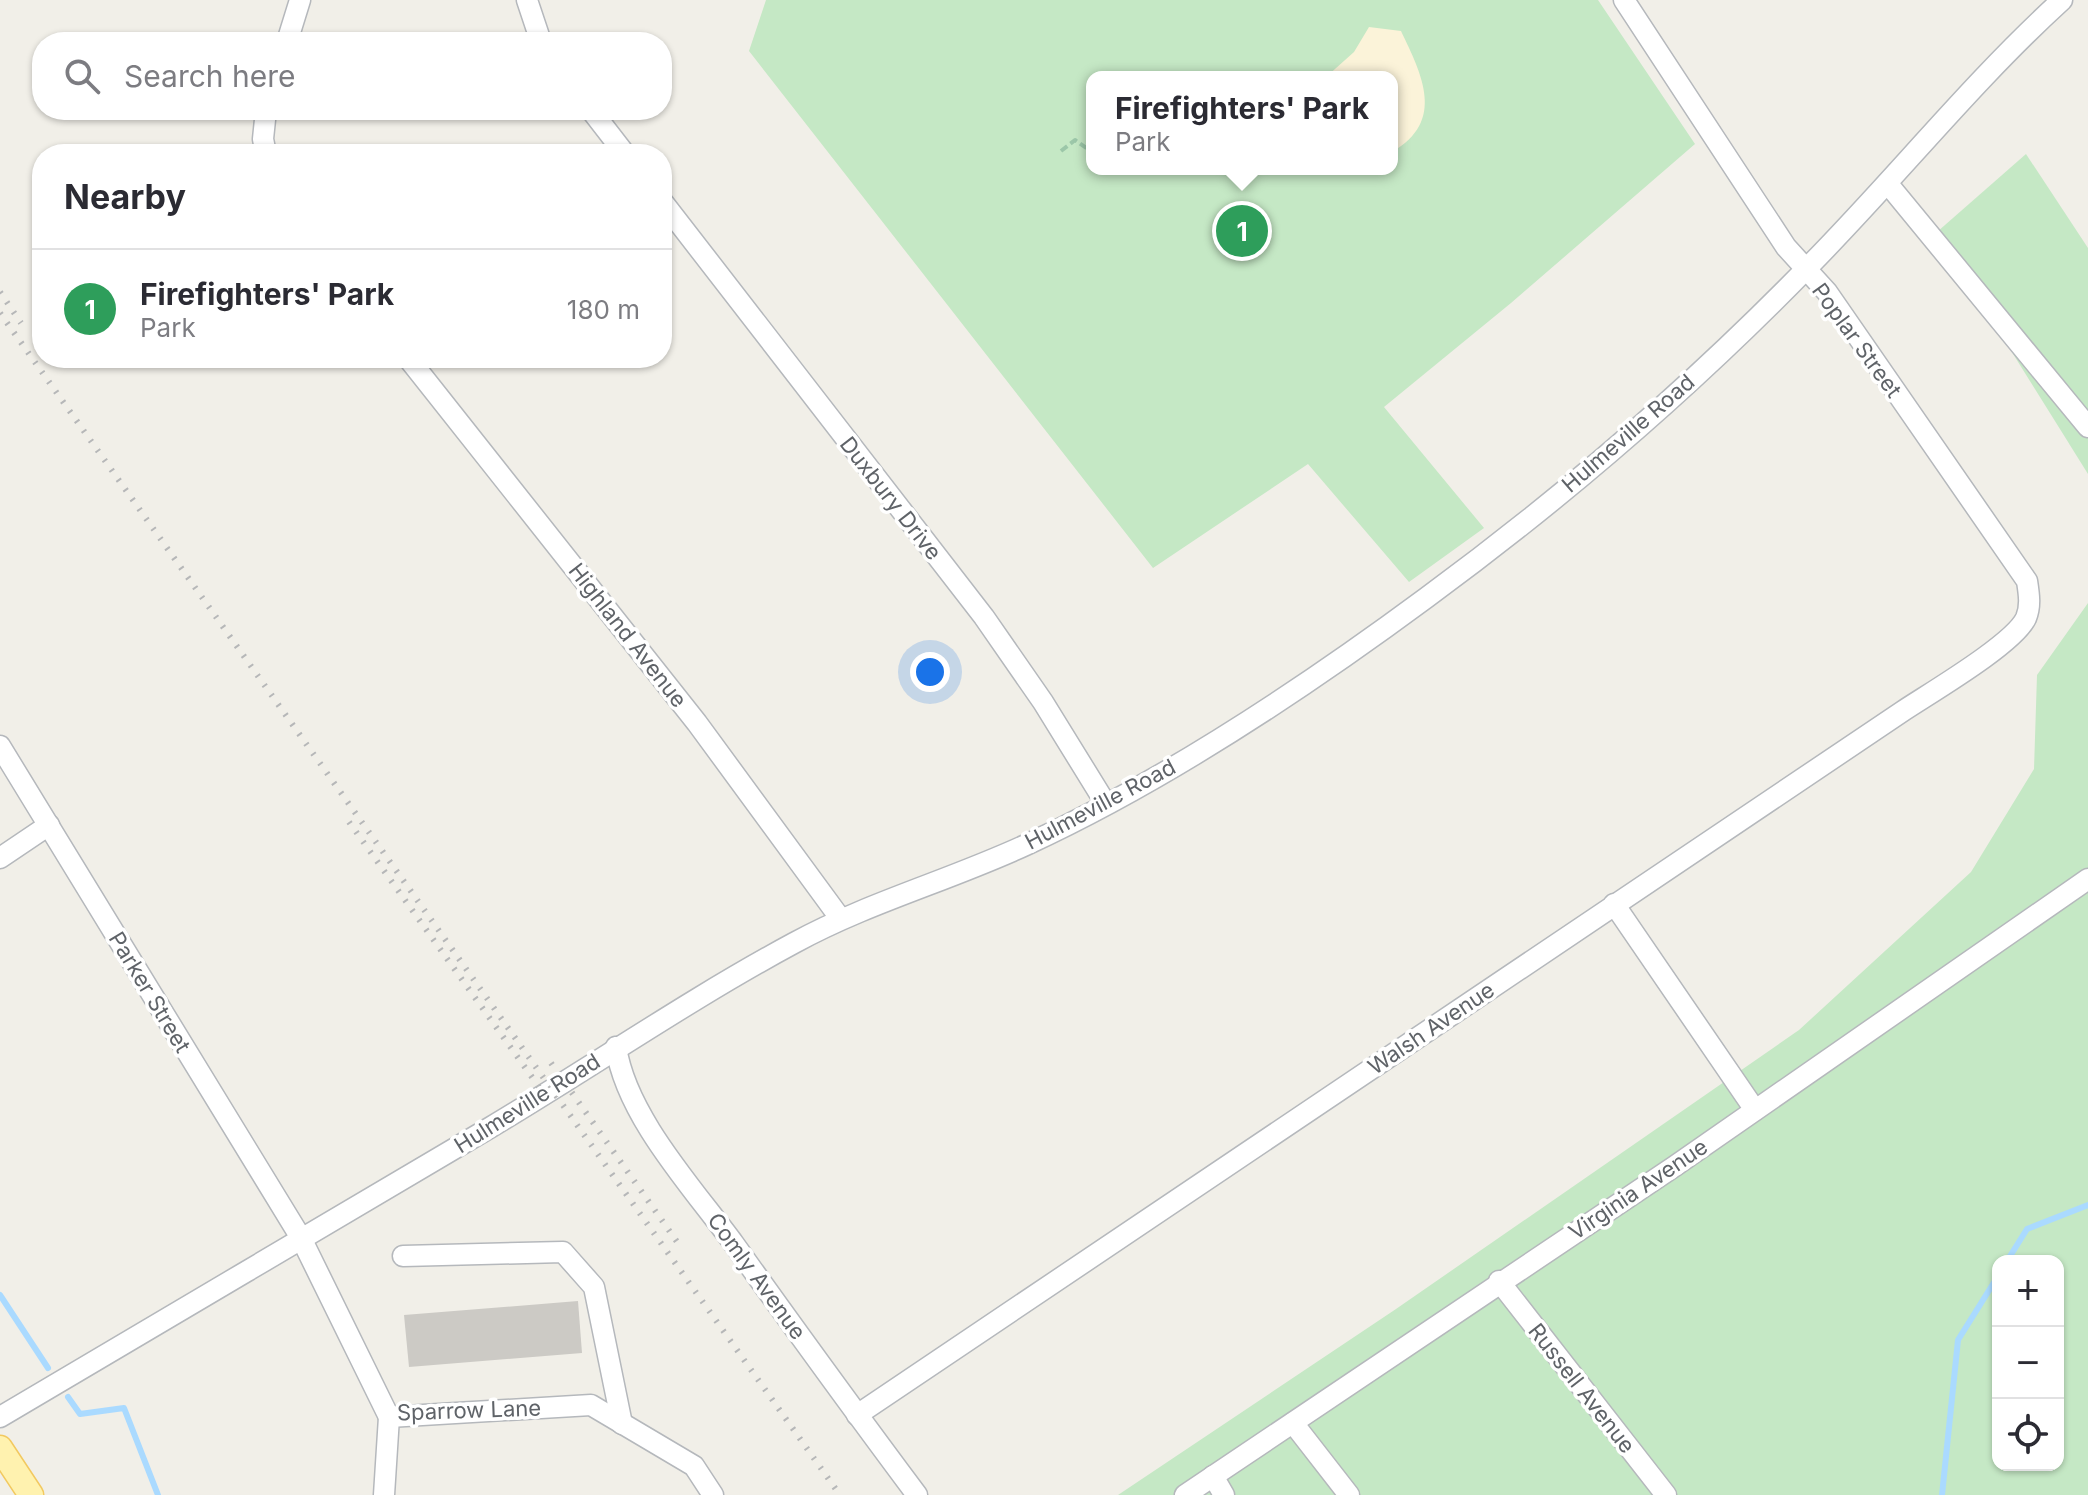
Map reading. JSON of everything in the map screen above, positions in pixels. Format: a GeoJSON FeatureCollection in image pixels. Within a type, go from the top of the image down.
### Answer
{"type":"FeatureCollection","features":[{"type":"Feature","properties":{"kind":"main road"},"geometry":{"type":"LineString","coordinates":[[0,1448],[31,1495]]}},
{"type":"Feature","properties":{"kind":"street"},"geometry":{"type":"LineString","coordinates":[[290,32],[300,0]]}},
{"type":"Feature","properties":{"kind":"street"},"geometry":{"type":"LineString","coordinates":[[527,0],[538,32]]}},
{"type":"Feature","properties":{"kind":"street","name":"Poplar Street"},"geometry":{"type":"LineString","coordinates":[[1624,0],[1805,271],[1827,292],[2027,581],[2029,599],[2026,618],[2005,641]]}},
{"type":"Feature","properties":{"kind":"street","name":"Hulmeville Road"},"geometry":{"type":"LineString","coordinates":[[0,1417],[496,1124],[715,986],[840,918],[1026,845],[1106,804],[1199,750],[1358,646],[1477,560],[1693,377],[1805,271],[1888,184],[1938,124],[2060,1]]}},
{"type":"Feature","properties":{"kind":"street"},"geometry":{"type":"LineString","coordinates":[[264,144],[265,120]]}},
{"type":"Feature","properties":{"kind":"street"},"geometry":{"type":"LineString","coordinates":[[599,120],[617,144]]}},
{"type":"Feature","properties":{"kind":"street"},"geometry":{"type":"LineString","coordinates":[[1888,184],[2088,427]]}},
{"type":"Feature","properties":{"kind":"street","name":"Duxbury Drive"},"geometry":{"type":"LineString","coordinates":[[672,214],[984,617],[1043,702],[1106,804]]}},
{"type":"Feature","properties":{"kind":"street","name":"Highland Avenue"},"geometry":{"type":"LineString","coordinates":[[416,368],[697,723],[840,918]]}},
{"type":"Feature","properties":{"kind":"street","name":"Walsh Avenue"},"geometry":{"type":"LineString","coordinates":[[857,1415],[2005,641]]}},
{"type":"Feature","properties":{"kind":"street","name":"Parker Street"},"geometry":{"type":"LineString","coordinates":[[0,746],[301,1238]]}},
{"type":"Feature","properties":{"kind":"street"},"geometry":{"type":"LineString","coordinates":[[0,858],[49,825]]}},
{"type":"Feature","properties":{"kind":"street","name":"Virginia Avenue"},"geometry":{"type":"LineString","coordinates":[[1185,1495],[1755,1110],[2088,879]]}},
{"type":"Feature","properties":{"kind":"street"},"geometry":{"type":"LineString","coordinates":[[1614,904],[1755,1110]]}},
{"type":"Feature","properties":{"kind":"street","name":"Comly Avenue"},"geometry":{"type":"LineString","coordinates":[[616,1047],[623,1079],[649,1125],[917,1495]]}},
{"type":"Feature","properties":{"kind":"street","name":"Sparrow Lane"},"geometry":{"type":"LineString","coordinates":[[301,1238],[389,1417],[591,1405],[694,1466],[713,1495]]}},
{"type":"Feature","properties":{"kind":"street"},"geometry":{"type":"LineString","coordinates":[[403,1256],[563,1252],[594,1287],[622,1424]]}},
{"type":"Feature","properties":{"kind":"street","name":"Russell Avenue"},"geometry":{"type":"LineString","coordinates":[[1499,1281],[1666,1495]]}},
{"type":"Feature","properties":{"kind":"street"},"geometry":{"type":"LineString","coordinates":[[384,1495],[389,1417]]}},
{"type":"Feature","properties":{"kind":"street"},"geometry":{"type":"LineString","coordinates":[[1293,1423],[1349,1495]]}},
{"type":"Feature","properties":{"kind":"street"},"geometry":{"type":"LineString","coordinates":[[1213,1476],[1224,1495]]}},
{"type":"Feature","properties":{"kind":"path"},"geometry":{"type":"LineString","coordinates":[[1061,151],[1075,140],[1086,148]]}},
{"type":"Feature","properties":{"kind":"green space"},"geometry":{"type":"Polygon","coordinates":[[[766,0],[1598,0],[1695,144],[1511,303],[1384,407],[1484,528],[1409,582],[1308,464],[1153,568],[749,51],[766,0]]]}},
{"type":"Feature","properties":{"kind":"green space"},"geometry":{"type":"Polygon","coordinates":[[[2026,154],[2088,248],[2088,474],[1937,232],[2026,154]]]}},
{"type":"Feature","properties":{"kind":"green space"},"geometry":{"type":"Polygon","coordinates":[[[2088,603],[2088,1495],[1118,1495],[1396,1309],[1799,1030],[1971,872],[2034,769],[2037,675],[2088,603]]]}},
{"type":"Feature","properties":{"kind":"sand"},"geometry":{"type":"Polygon","coordinates":[[[1369,27],[1401,31],[1422,80],[1425,96],[1419,126],[1409,140],[1398,148],[1398,71],[1333,71],[1354,52],[1369,27]]]}},
{"type":"Feature","properties":{"kind":"building"},"geometry":{"type":"Polygon","coordinates":[[[578,1301],[582,1353],[409,1367],[404,1315],[578,1301]]]}},
{"type":"Feature","properties":{"kind":"waterway"},"geometry":{"type":"LineString","coordinates":[[2011,1255],[2027,1229],[2088,1205]]}},
{"type":"Feature","properties":{"kind":"waterway"},"geometry":{"type":"LineString","coordinates":[[1942,1495],[1958,1340],[1992,1286]]}},
{"type":"Feature","properties":{"kind":"waterway"},"geometry":{"type":"LineString","coordinates":[[0,1295],[48,1368]]}},
{"type":"Feature","properties":{"kind":"waterway"},"geometry":{"type":"LineString","coordinates":[[68,1397],[80,1414],[124,1408],[158,1495]]}},
{"type":"Feature","properties":{"kind":"railway"},"geometry":{"type":"LineString","coordinates":[[0,292],[21,323]]}},
{"type":"Feature","properties":{"kind":"railway"},"geometry":{"type":"LineString","coordinates":[[0,313],[32,358]]}},
{"type":"Feature","properties":{"kind":"railway"},"geometry":{"type":"LineString","coordinates":[[39,368],[840,1495]]}},
{"type":"Feature","properties":{"kind":"railway"},"geometry":{"type":"LineString","coordinates":[[349,822],[547,1098]]}},
{"type":"Feature","properties":{"kind":"railway"},"geometry":{"type":"LineString","coordinates":[[551,1063],[680,1246]]}},
{"type":"Feature","properties":{"kind":"place","name":"Firefighters' Park"},"geometry":{"type":"Point","coordinates":[1242,231]}}]}
